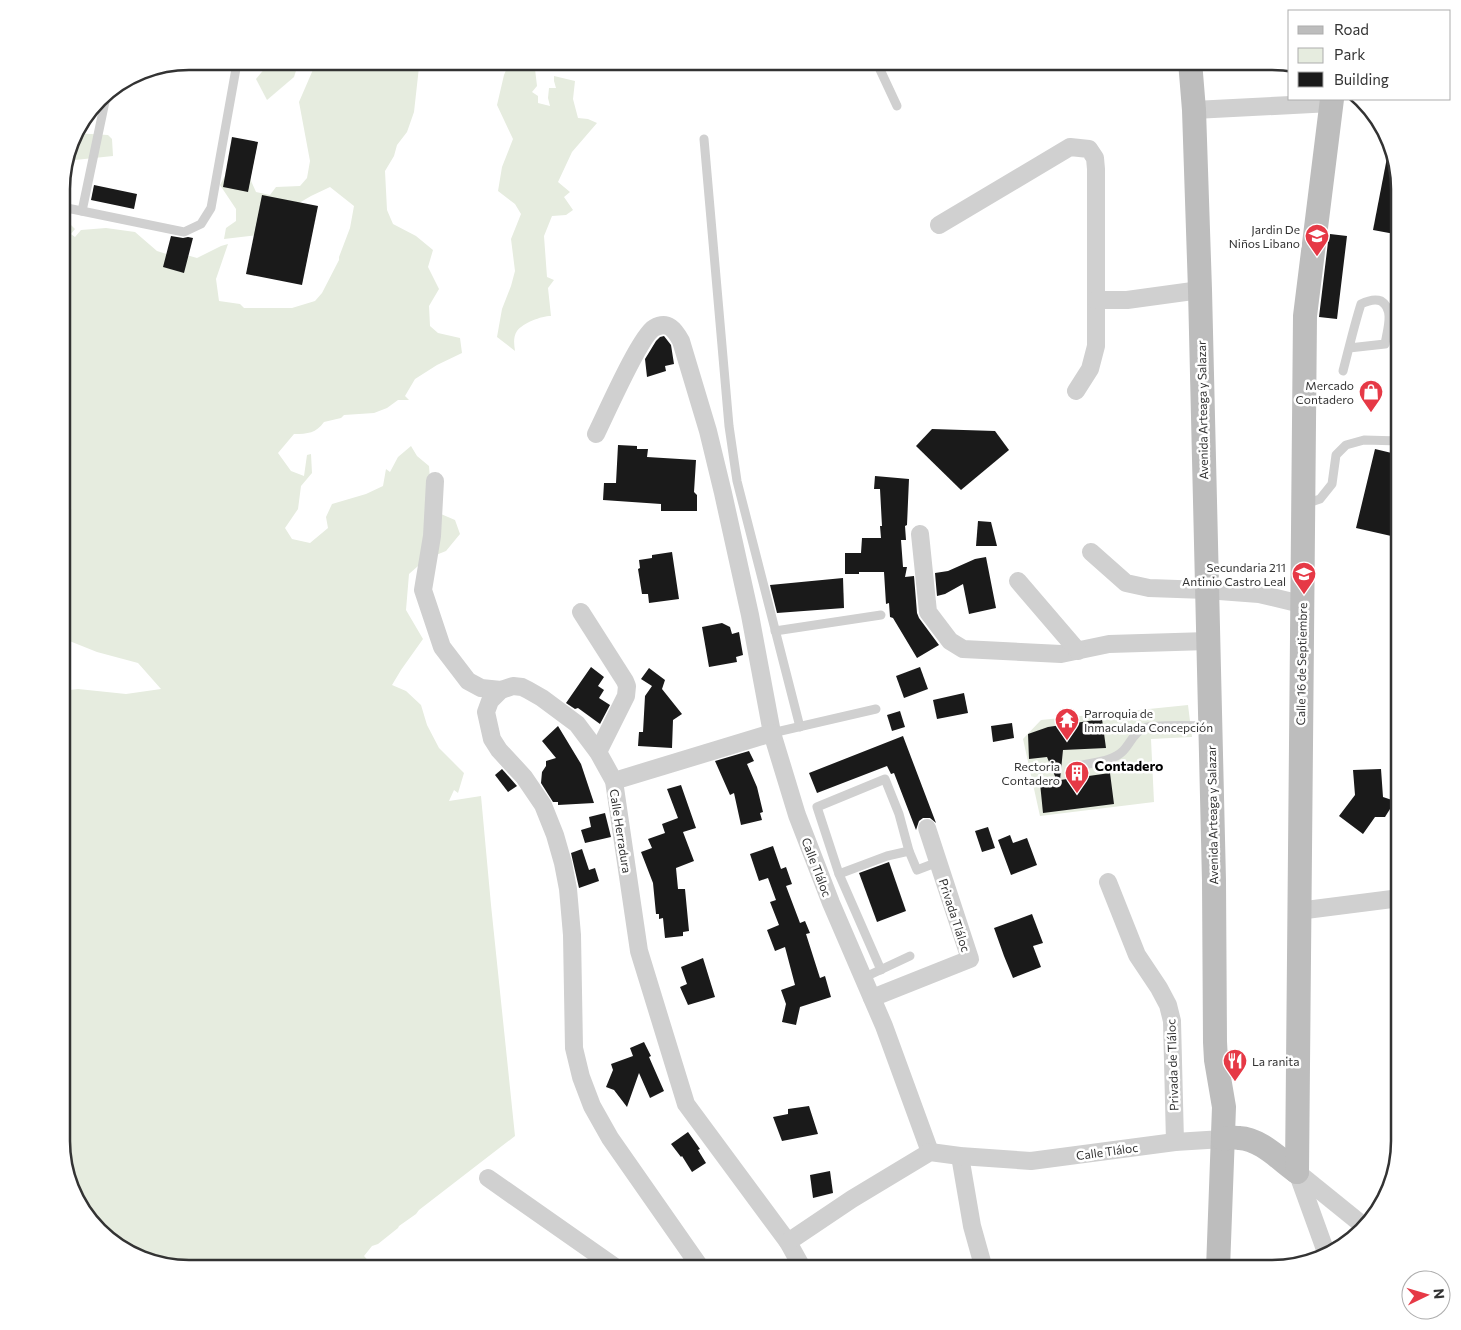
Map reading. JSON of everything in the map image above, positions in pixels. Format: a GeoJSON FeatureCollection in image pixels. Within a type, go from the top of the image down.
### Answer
{"type":"FeatureCollection","features":[{"type":"Feature","properties":{"kind":"street","name":"Avenida Arteaga y Salazar"},"geometry":{"type":"LineString","coordinates":[[1191,70],[1194,110],[1200,290],[1214,872],[1215,1042],[1224,1107],[1218,1260]]}},
{"type":"Feature","properties":{"kind":"street"},"geometry":{"type":"LineString","coordinates":[[1194,110],[1331,101]]}},
{"type":"Feature","properties":{"kind":"street","name":"Calle 16 de Septiembre"},"geometry":{"type":"LineString","coordinates":[[1297,1172],[1305,316],[1331,101]]}},
{"type":"Feature","properties":{"kind":"street"},"geometry":{"type":"LineString","coordinates":[[939,225],[1070,147],[1089,149],[1095,158],[1096,169],[1096,346],[1090,369],[1076,391]]}},
{"type":"Feature","properties":{"kind":"street"},"geometry":{"type":"LineString","coordinates":[[1096,300],[1127,300],[1200,290]]}},
{"type":"Feature","properties":{"kind":"street","name":"Calle Tláloc"},"geometry":{"type":"LineString","coordinates":[[596,434],[630,365],[649,332],[655,327],[662,326],[670,327],[676,331],[681,341],[708,431],[724,493],[772,732],[807,811],[831,903],[884,1026],[930,1152],[1031,1161],[1175,1142],[1223,1139]]}},
{"type":"Feature","properties":{"kind":"street","name":"Calle Herradura"},"geometry":{"type":"LineString","coordinates":[[435,481],[432,536],[423,590],[442,647],[468,681],[481,688],[500,690],[513,686],[522,687],[542,698],[577,724],[598,752],[614,781],[639,951],[686,1104],[788,1242],[798,1260]]}},
{"type":"Feature","properties":{"kind":"street"},"geometry":{"type":"LineString","coordinates":[[920,534],[928,612],[950,641],[963,649],[1061,654],[1109,644],[1208,641]]}},
{"type":"Feature","properties":{"kind":"street"},"geometry":{"type":"LineString","coordinates":[[1091,552],[1126,583],[1148,588],[1259,594],[1302,604]]}},
{"type":"Feature","properties":{"kind":"street"},"geometry":{"type":"LineString","coordinates":[[1018,581],[1078,651]]}},
{"type":"Feature","properties":{"kind":"street"},"geometry":{"type":"LineString","coordinates":[[581,612],[628,686],[626,696],[598,752]]}},
{"type":"Feature","properties":{"kind":"street"},"geometry":{"type":"LineString","coordinates":[[500,690],[490,701],[486,712],[492,739],[499,750],[524,777],[543,805],[563,863],[568,889],[572,935],[574,1048],[582,1077],[592,1106],[610,1138],[695,1260]]}},
{"type":"Feature","properties":{"kind":"street"},"geometry":{"type":"LineString","coordinates":[[614,781],[772,732]]}},
{"type":"Feature","properties":{"kind":"street","name":"Privada Tláloc"},"geometry":{"type":"LineString","coordinates":[[872,998],[970,959],[927,828]]}},
{"type":"Feature","properties":{"kind":"street","name":"Privada de Tláloc"},"geometry":{"type":"LineString","coordinates":[[1108,882],[1137,955],[1168,1005],[1172,1021],[1175,1142]]}},
{"type":"Feature","properties":{"kind":"street"},"geometry":{"type":"LineString","coordinates":[[1298,911],[1391,899]]}},
{"type":"Feature","properties":{"kind":"street"},"geometry":{"type":"LineString","coordinates":[[1223,1139],[1240,1138],[1253,1141],[1297,1172],[1359,1222]]}},
{"type":"Feature","properties":{"kind":"street"},"geometry":{"type":"LineString","coordinates":[[788,1242],[852,1199],[930,1152]]}},
{"type":"Feature","properties":{"kind":"street"},"geometry":{"type":"LineString","coordinates":[[960,1156],[972,1226],[981,1260]]}},
{"type":"Feature","properties":{"kind":"street"},"geometry":{"type":"LineString","coordinates":[[1297,1172],[1324,1248]]}},
{"type":"Feature","properties":{"kind":"street"},"geometry":{"type":"LineString","coordinates":[[488,1178],[605,1260]]}},
{"type":"Feature","properties":{"kind":"lane"},"geometry":{"type":"LineString","coordinates":[[70,209],[184,232],[201,224],[211,208],[236,70]]}},
{"type":"Feature","properties":{"kind":"lane"},"geometry":{"type":"LineString","coordinates":[[880,70],[897,106]]}},
{"type":"Feature","properties":{"kind":"lane"},"geometry":{"type":"LineString","coordinates":[[82,211],[103,108]]}},
{"type":"Feature","properties":{"kind":"lane"},"geometry":{"type":"LineString","coordinates":[[704,139],[729,426],[735,472],[800,727]]}},
{"type":"Feature","properties":{"kind":"lane"},"geometry":{"type":"LineString","coordinates":[[1343,370],[1349,348],[1361,304],[1368,300],[1382,302],[1387,308],[1389,317],[1385,344],[1349,348]]}},
{"type":"Feature","properties":{"kind":"lane"},"geometry":{"type":"LineString","coordinates":[[1302,505],[1320,499],[1332,484],[1336,456],[1346,445],[1364,440],[1391,441]]}},
{"type":"Feature","properties":{"kind":"lane"},"geometry":{"type":"LineString","coordinates":[[775,631],[881,615]]}},
{"type":"Feature","properties":{"kind":"lane"},"geometry":{"type":"LineString","coordinates":[[772,732],[876,709]]}},
{"type":"Feature","properties":{"kind":"lane"},"geometry":{"type":"LineString","coordinates":[[1083,764],[1111,759],[1121,753],[1135,733],[1146,727],[1210,726]]}},
{"type":"Feature","properties":{"kind":"lane"},"geometry":{"type":"LineString","coordinates":[[881,970],[838,874],[807,811],[885,779],[917,870],[938,862]]}},
{"type":"Feature","properties":{"kind":"lane"},"geometry":{"type":"LineString","coordinates":[[838,874],[887,856],[909,851]]}},
{"type":"Feature","properties":{"kind":"lane"},"geometry":{"type":"LineString","coordinates":[[863,978],[910,956]]}},
{"type":"Feature","properties":{"kind":"green space"},"geometry":{"type":"Polygon","coordinates":[[[264,70],[296,70],[294,77],[267,100],[256,79],[264,70]]]}},
{"type":"Feature","properties":{"kind":"green space"},"geometry":{"type":"Polygon","coordinates":[[[313,70],[419,70],[414,112],[407,132],[397,145],[394,156],[385,171],[387,210],[393,224],[416,236],[433,250],[428,267],[439,289],[429,306],[430,326],[438,333],[460,338],[462,353],[437,365],[415,379],[405,396],[409,400],[398,400],[387,408],[374,413],[344,415],[341,418],[324,422],[318,429],[311,432],[294,434],[278,453],[291,471],[304,476],[307,455],[311,454],[312,473],[301,486],[298,509],[285,528],[292,539],[310,543],[328,528],[326,517],[332,504],[366,494],[383,486],[386,469],[390,472],[398,457],[411,446],[417,456],[429,466],[430,479],[441,514],[455,520],[460,534],[446,551],[426,559],[409,574],[406,610],[423,639],[392,685],[406,691],[421,705],[427,725],[439,748],[464,773],[458,793],[454,790],[449,801],[481,796],[515,1136],[378,1244],[372,1246],[364,1256],[368,1260],[181,1260],[158,1256],[136,1248],[105,1225],[90,1207],[79,1187],[70,1149],[70,690],[78,689],[126,694],[161,689],[138,663],[97,652],[70,641],[70,224],[75,229],[71,234],[75,237],[81,230],[106,228],[135,232],[157,251],[176,257],[190,256],[197,258],[228,244],[216,279],[219,301],[240,304],[244,308],[292,308],[315,301],[322,293],[339,260],[350,228],[354,206],[330,187],[299,203],[259,235],[224,239],[226,228],[236,221],[236,209],[220,185],[238,152],[256,192],[270,195],[276,187],[300,186],[307,178],[310,161],[299,102],[313,70]]]}},
{"type":"Feature","properties":{"kind":"green space"},"geometry":{"type":"Polygon","coordinates":[[[506,70],[535,70],[537,86],[532,92],[538,96],[538,103],[550,106],[548,98],[549,88],[556,88],[554,76],[575,81],[573,99],[578,118],[588,119],[597,123],[572,152],[558,182],[570,192],[564,197],[573,210],[566,215],[552,216],[544,236],[547,277],[554,280],[548,288],[551,316],[542,317],[523,325],[517,331],[514,338],[515,351],[497,337],[502,309],[515,271],[511,239],[521,214],[515,204],[498,191],[502,167],[513,139],[497,105],[506,70]]]}},
{"type":"Feature","properties":{"kind":"green space"},"geometry":{"type":"Polygon","coordinates":[[[84,134],[108,135],[112,139],[113,156],[75,160],[74,158],[84,134]]]}},
{"type":"Feature","properties":{"kind":"green space"},"geometry":{"type":"Polygon","coordinates":[[[1188,705],[1192,737],[1151,739],[1154,802],[1040,816],[1023,739],[1041,720],[1188,705]]]}},
{"type":"Feature","properties":{"kind":"building"},"geometry":{"type":"Polygon","coordinates":[[[232,137],[258,142],[248,192],[223,187],[232,137]]]}},
{"type":"Feature","properties":{"kind":"building"},"geometry":{"type":"Polygon","coordinates":[[[1387,158],[1391,181],[1391,233],[1373,230],[1387,158]]]}},
{"type":"Feature","properties":{"kind":"building"},"geometry":{"type":"Polygon","coordinates":[[[94,185],[137,194],[134,209],[91,200],[94,185]]]}},
{"type":"Feature","properties":{"kind":"building"},"geometry":{"type":"Polygon","coordinates":[[[262,195],[318,206],[302,285],[246,274],[262,195]]]}},
{"type":"Feature","properties":{"kind":"building"},"geometry":{"type":"Polygon","coordinates":[[[1330,234],[1347,236],[1337,319],[1319,317],[1330,234]]]}},
{"type":"Feature","properties":{"kind":"building"},"geometry":{"type":"Polygon","coordinates":[[[171,236],[193,238],[184,273],[163,267],[171,236]]]}},
{"type":"Feature","properties":{"kind":"building"},"geometry":{"type":"Polygon","coordinates":[[[664,336],[671,345],[674,364],[665,366],[666,371],[647,377],[645,359],[656,341],[664,336]]]}},
{"type":"Feature","properties":{"kind":"building"},"geometry":{"type":"Polygon","coordinates":[[[932,429],[995,431],[1009,450],[961,490],[916,446],[932,429]]]}},
{"type":"Feature","properties":{"kind":"building"},"geometry":{"type":"Polygon","coordinates":[[[618,445],[637,446],[637,449],[648,449],[647,457],[696,460],[694,492],[697,495],[697,511],[661,511],[661,504],[603,500],[604,483],[616,483],[618,445]]]}},
{"type":"Feature","properties":{"kind":"building"},"geometry":{"type":"Polygon","coordinates":[[[1375,449],[1391,453],[1391,536],[1356,528],[1375,449]]]}},
{"type":"Feature","properties":{"kind":"building"},"geometry":{"type":"Polygon","coordinates":[[[875,476],[909,479],[907,525],[905,526],[906,540],[901,540],[903,567],[907,567],[905,577],[914,576],[919,618],[939,645],[917,658],[893,618],[890,617],[889,603],[886,604],[884,572],[845,574],[845,553],[861,553],[862,538],[881,538],[880,489],[874,489],[875,476]]]}},
{"type":"Feature","properties":{"kind":"building"},"geometry":{"type":"Polygon","coordinates":[[[978,521],[991,522],[997,546],[976,546],[978,521]]]}},
{"type":"Feature","properties":{"kind":"building"},"geometry":{"type":"Polygon","coordinates":[[[672,552],[679,599],[649,603],[648,594],[642,594],[638,569],[640,568],[639,560],[652,558],[652,555],[672,552]]]}},
{"type":"Feature","properties":{"kind":"building"},"geometry":{"type":"Polygon","coordinates":[[[986,557],[996,608],[969,614],[963,584],[945,594],[937,596],[935,573],[948,571],[975,559],[986,557]]]}},
{"type":"Feature","properties":{"kind":"building"},"geometry":{"type":"Polygon","coordinates":[[[843,578],[844,608],[777,613],[770,585],[843,578]]]}},
{"type":"Feature","properties":{"kind":"building"},"geometry":{"type":"Polygon","coordinates":[[[722,623],[730,627],[732,634],[739,632],[743,655],[736,657],[737,662],[709,667],[702,627],[722,623]]]}},
{"type":"Feature","properties":{"kind":"building"},"geometry":{"type":"Polygon","coordinates":[[[591,667],[604,677],[598,686],[604,690],[599,698],[610,705],[600,724],[578,708],[575,709],[566,703],[591,667]]]}},
{"type":"Feature","properties":{"kind":"building"},"geometry":{"type":"Polygon","coordinates":[[[920,667],[928,689],[904,698],[896,676],[920,667]]]}},
{"type":"Feature","properties":{"kind":"building"},"geometry":{"type":"Polygon","coordinates":[[[649,668],[665,680],[662,689],[682,714],[673,720],[672,748],[638,746],[639,732],[643,732],[645,696],[652,686],[641,679],[649,668]]]}},
{"type":"Feature","properties":{"kind":"building"},"geometry":{"type":"Polygon","coordinates":[[[964,693],[968,713],[937,719],[933,700],[964,693]]]}},
{"type":"Feature","properties":{"kind":"building"},"geometry":{"type":"Polygon","coordinates":[[[900,711],[905,727],[892,731],[887,715],[900,711]]]}},
{"type":"Feature","properties":{"kind":"building"},"geometry":{"type":"Polygon","coordinates":[[[1102,719],[1106,748],[1063,750],[1060,780],[1110,773],[1114,804],[1043,813],[1040,783],[1057,781],[1047,757],[1029,759],[1028,734],[1048,727],[1102,719]]]}},
{"type":"Feature","properties":{"kind":"building"},"geometry":{"type":"Polygon","coordinates":[[[1012,723],[1014,738],[993,742],[991,726],[1012,723]]]}},
{"type":"Feature","properties":{"kind":"building"},"geometry":{"type":"Polygon","coordinates":[[[558,726],[581,764],[594,803],[558,805],[558,802],[553,802],[541,783],[546,761],[556,758],[542,741],[558,726]]]}},
{"type":"Feature","properties":{"kind":"building"},"geometry":{"type":"Polygon","coordinates":[[[903,736],[936,823],[930,818],[923,818],[919,821],[916,830],[894,773],[891,774],[887,766],[817,793],[809,773],[903,736]]]}},
{"type":"Feature","properties":{"kind":"building"},"geometry":{"type":"Polygon","coordinates":[[[749,751],[754,761],[747,764],[757,787],[763,812],[760,813],[762,820],[741,825],[734,793],[730,795],[715,761],[749,751]]]}},
{"type":"Feature","properties":{"kind":"building"},"geometry":{"type":"Polygon","coordinates":[[[502,769],[517,786],[508,792],[495,775],[502,769]]]}},
{"type":"Feature","properties":{"kind":"building"},"geometry":{"type":"Polygon","coordinates":[[[1381,769],[1383,797],[1391,800],[1391,807],[1385,817],[1375,817],[1363,834],[1339,816],[1355,795],[1353,770],[1381,769]]]}},
{"type":"Feature","properties":{"kind":"building"},"geometry":{"type":"Polygon","coordinates":[[[681,785],[696,828],[683,832],[694,861],[676,868],[678,889],[685,889],[689,931],[683,932],[683,936],[665,938],[663,918],[659,919],[659,914],[656,914],[653,883],[641,852],[652,848],[648,839],[665,833],[662,824],[678,818],[667,789],[681,785]]]}},
{"type":"Feature","properties":{"kind":"building"},"geometry":{"type":"Polygon","coordinates":[[[605,813],[611,837],[585,843],[581,830],[591,827],[589,817],[605,813]]]}},
{"type":"Feature","properties":{"kind":"building"},"geometry":{"type":"Polygon","coordinates":[[[988,827],[995,848],[982,852],[975,831],[988,827]]]}},
{"type":"Feature","properties":{"kind":"building"},"geometry":{"type":"Polygon","coordinates":[[[1010,835],[1013,843],[1027,838],[1037,865],[1011,875],[998,840],[1010,835]]]}},
{"type":"Feature","properties":{"kind":"building"},"geometry":{"type":"Polygon","coordinates":[[[773,846],[781,869],[786,867],[792,884],[786,886],[800,923],[805,921],[810,933],[806,934],[820,978],[825,976],[831,997],[800,1007],[796,1025],[782,1022],[786,1004],[781,990],[795,985],[785,947],[775,951],[767,930],[779,925],[770,902],[776,900],[768,878],[759,881],[750,854],[773,846]]]}},
{"type":"Feature","properties":{"kind":"building"},"geometry":{"type":"Polygon","coordinates":[[[582,849],[589,870],[595,868],[599,881],[579,888],[571,853],[582,849]]]}},
{"type":"Feature","properties":{"kind":"building"},"geometry":{"type":"Polygon","coordinates":[[[889,862],[906,911],[877,922],[859,873],[889,862]]]}},
{"type":"Feature","properties":{"kind":"building"},"geometry":{"type":"Polygon","coordinates":[[[1032,914],[1043,943],[1033,946],[1041,967],[1013,978],[994,928],[1032,914]]]}},
{"type":"Feature","properties":{"kind":"building"},"geometry":{"type":"Polygon","coordinates":[[[703,958],[715,997],[688,1005],[680,987],[687,984],[681,967],[703,958]]]}},
{"type":"Feature","properties":{"kind":"building"},"geometry":{"type":"Polygon","coordinates":[[[644,1042],[664,1091],[650,1098],[639,1073],[627,1107],[614,1090],[606,1087],[613,1070],[611,1064],[633,1056],[630,1048],[644,1042]]]}},
{"type":"Feature","properties":{"kind":"building"},"geometry":{"type":"Polygon","coordinates":[[[809,1106],[818,1134],[782,1141],[773,1117],[788,1114],[788,1109],[809,1106]]]}},
{"type":"Feature","properties":{"kind":"building"},"geometry":{"type":"Polygon","coordinates":[[[688,1132],[700,1149],[698,1150],[706,1163],[692,1172],[682,1156],[671,1144],[688,1132]]]}},
{"type":"Feature","properties":{"kind":"building"},"geometry":{"type":"Polygon","coordinates":[[[830,1171],[833,1193],[813,1198],[810,1175],[830,1171]]]}},
{"type":"Feature","properties":{"kind":"place","name":"Jardin De Niños Libano"},"geometry":{"type":"Point","coordinates":[1317,257]}},
{"type":"Feature","properties":{"kind":"place","name":"Mercado Contadero"},"geometry":{"type":"Point","coordinates":[1371,413]}},
{"type":"Feature","properties":{"kind":"place","name":"Secundaria 211 Antinio Castro Leal"},"geometry":{"type":"Point","coordinates":[1304,595]}},
{"type":"Feature","properties":{"kind":"place","name":"Parroquia de Inmaculada Concepción"},"geometry":{"type":"Point","coordinates":[1067,741]}},
{"type":"Feature","properties":{"kind":"place","name":"Rectoria Contadero"},"geometry":{"type":"Point","coordinates":[1077,794]}},
{"type":"Feature","properties":{"kind":"place","name":"La ranita"},"geometry":{"type":"Point","coordinates":[1235,1082]}},
{"type":"Feature","properties":{"kind":"district","name":"Contadero"},"geometry":{"type":"Point","coordinates":[1129,765]}}]}
